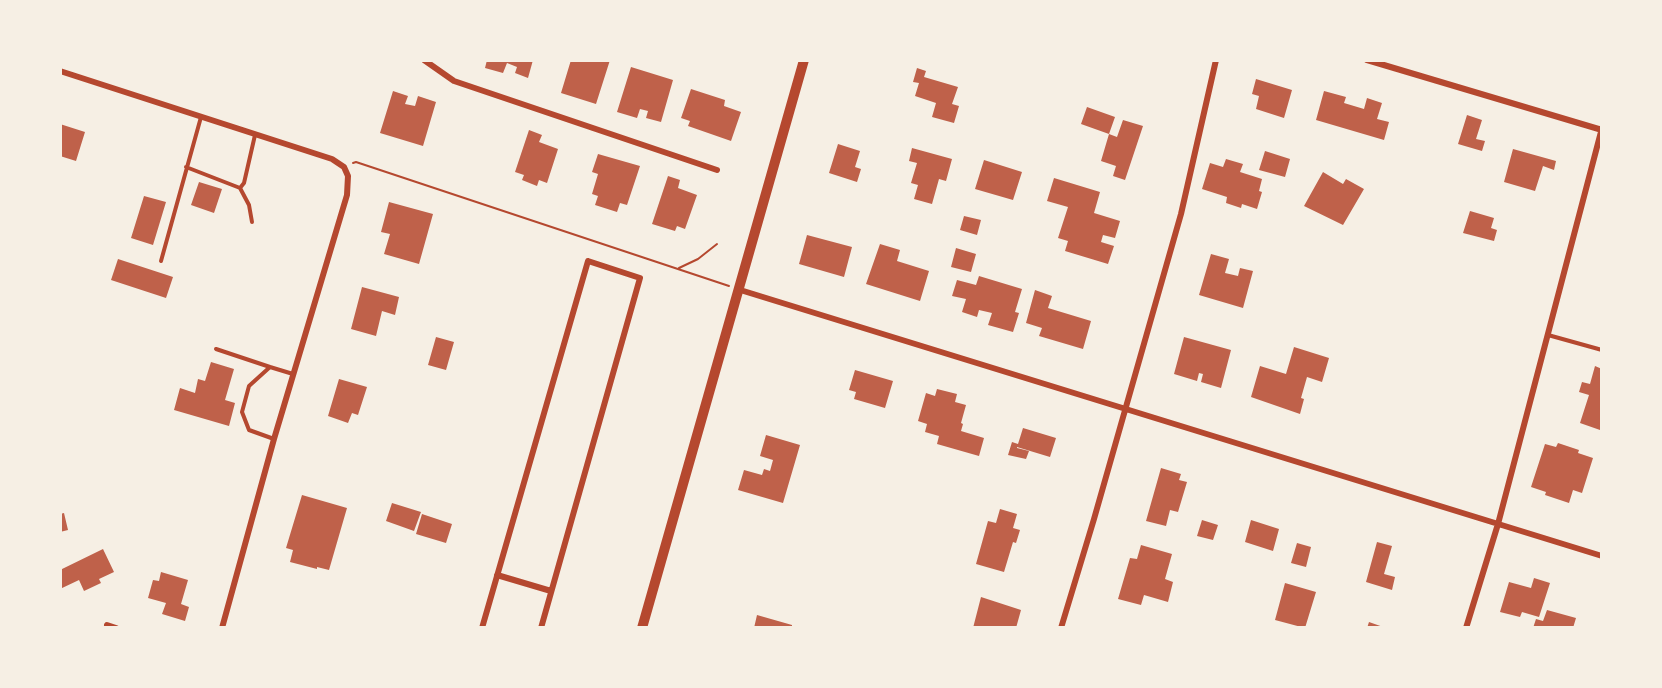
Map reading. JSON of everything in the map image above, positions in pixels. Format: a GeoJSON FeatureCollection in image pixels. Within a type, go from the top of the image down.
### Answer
{"type":"FeatureCollection","features":[{"type":"Feature","properties":{"kind":"street"},"geometry":{"type":"LineString","coordinates":[[424,60],[454,81],[717,170]]}},
{"type":"Feature","properties":{"kind":"street"},"geometry":{"type":"LineString","coordinates":[[642,628],[804,60]]}},
{"type":"Feature","properties":{"kind":"street"},"geometry":{"type":"LineString","coordinates":[[1061,628],[1126,409],[1180,214],[1216,60]]}},
{"type":"Feature","properties":{"kind":"street"},"geometry":{"type":"LineString","coordinates":[[1367,60],[1602,130],[1498,524],[1466,628]]}},
{"type":"Feature","properties":{"kind":"street"},"geometry":{"type":"LineString","coordinates":[[60,71],[332,159],[344,167],[348,176],[349,189],[274,439],[222,628]]}},
{"type":"Feature","properties":{"kind":"street"},"geometry":{"type":"LineString","coordinates":[[482,628],[588,261],[640,278],[541,628]]}},
{"type":"Feature","properties":{"kind":"street"},"geometry":{"type":"LineString","coordinates":[[737,289],[1602,556]]}},
{"type":"Feature","properties":{"kind":"street"},"geometry":{"type":"LineString","coordinates":[[497,575],[551,591]]}},
{"type":"Feature","properties":{"kind":"street"},"geometry":{"type":"LineString","coordinates":[[107,625],[116,628]]}},
{"type":"Feature","properties":{"kind":"lane"},"geometry":{"type":"LineString","coordinates":[[161,261],[201,116]]}},
{"type":"Feature","properties":{"kind":"lane"},"geometry":{"type":"LineString","coordinates":[[240,188],[243,185],[256,134]]}},
{"type":"Feature","properties":{"kind":"lane"},"geometry":{"type":"LineString","coordinates":[[186,166],[240,188],[249,205],[252,222]]}},
{"type":"Feature","properties":{"kind":"lane"},"geometry":{"type":"LineString","coordinates":[[1548,334],[1602,350]]}},
{"type":"Feature","properties":{"kind":"lane"},"geometry":{"type":"LineString","coordinates":[[216,349],[294,374]]}},
{"type":"Feature","properties":{"kind":"lane"},"geometry":{"type":"LineString","coordinates":[[270,367],[249,386],[242,412],[249,430],[274,439]]}},
{"type":"Feature","properties":{"kind":"path"},"geometry":{"type":"LineString","coordinates":[[344,167],[356,162],[737,289]]}},
{"type":"Feature","properties":{"kind":"path"},"geometry":{"type":"LineString","coordinates":[[677,268],[698,259],[717,244]]}},
{"type":"Feature","properties":{"kind":"building"},"geometry":{"type":"Polygon","coordinates":[[[487,60],[533,60],[528,78],[515,73],[517,67],[507,63],[503,73],[485,68],[487,60]]]}},
{"type":"Feature","properties":{"kind":"building"},"geometry":{"type":"Polygon","coordinates":[[[571,60],[610,60],[596,104],[561,93],[571,60]]]}},
{"type":"Feature","properties":{"kind":"building"},"geometry":{"type":"Polygon","coordinates":[[[631,67],[673,80],[661,122],[646,118],[648,111],[640,109],[637,118],[617,112],[631,67]]]}},
{"type":"Feature","properties":{"kind":"building"},"geometry":{"type":"Polygon","coordinates":[[[917,68],[926,71],[924,77],[958,87],[952,104],[959,106],[954,123],[932,117],[936,103],[915,96],[919,83],[913,82],[917,68]]]}},
{"type":"Feature","properties":{"kind":"building"},"geometry":{"type":"Polygon","coordinates":[[[1256,79],[1292,90],[1284,118],[1256,109],[1259,96],[1252,94],[1256,79]]]}},
{"type":"Feature","properties":{"kind":"building"},"geometry":{"type":"Polygon","coordinates":[[[691,89],[725,100],[724,106],[741,112],[731,141],[688,126],[690,121],[681,118],[691,89]]]}},
{"type":"Feature","properties":{"kind":"building"},"geometry":{"type":"Polygon","coordinates":[[[393,91],[408,96],[405,104],[415,106],[418,96],[436,102],[423,146],[380,133],[393,91]]]}},
{"type":"Feature","properties":{"kind":"building"},"geometry":{"type":"Polygon","coordinates":[[[1324,91],[1346,97],[1344,103],[1364,109],[1367,98],[1382,103],[1377,119],[1389,122],[1384,140],[1316,120],[1324,91]]]}},
{"type":"Feature","properties":{"kind":"building"},"geometry":{"type":"Polygon","coordinates":[[[1087,107],[1115,117],[1109,134],[1081,124],[1087,107]]]}},
{"type":"Feature","properties":{"kind":"building"},"geometry":{"type":"Polygon","coordinates":[[[1467,115],[1482,120],[1476,139],[1485,141],[1482,151],[1458,144],[1467,115]]]}},
{"type":"Feature","properties":{"kind":"building"},"geometry":{"type":"Polygon","coordinates":[[[1123,120],[1143,126],[1125,180],[1113,176],[1116,166],[1101,161],[1109,134],[1117,137],[1123,120]]]}},
{"type":"Feature","properties":{"kind":"building"},"geometry":{"type":"Polygon","coordinates":[[[60,124],[85,132],[76,161],[60,156],[60,124]]]}},
{"type":"Feature","properties":{"kind":"building"},"geometry":{"type":"Polygon","coordinates":[[[529,130],[542,135],[539,142],[558,149],[547,183],[539,180],[537,186],[522,180],[524,175],[515,172],[529,130]]]}},
{"type":"Feature","properties":{"kind":"building"},"geometry":{"type":"Polygon","coordinates":[[[838,144],[860,151],[855,167],[861,169],[857,182],[829,173],[838,144]]]}},
{"type":"Feature","properties":{"kind":"building"},"geometry":{"type":"Polygon","coordinates":[[[912,148],[952,159],[946,181],[939,179],[932,204],[914,199],[918,185],[911,183],[917,163],[909,161],[912,148]]]}},
{"type":"Feature","properties":{"kind":"building"},"geometry":{"type":"Polygon","coordinates":[[[1513,149],[1556,161],[1554,170],[1543,166],[1535,191],[1504,182],[1513,149]]]}},
{"type":"Feature","properties":{"kind":"building"},"geometry":{"type":"Polygon","coordinates":[[[1265,151],[1290,159],[1285,177],[1259,170],[1265,151]]]}},
{"type":"Feature","properties":{"kind":"building"},"geometry":{"type":"Polygon","coordinates":[[[598,154],[640,166],[627,205],[620,203],[617,212],[595,205],[598,196],[592,194],[598,174],[592,172],[598,154]]]}},
{"type":"Feature","properties":{"kind":"building"},"geometry":{"type":"Polygon","coordinates":[[[1226,159],[1243,164],[1240,172],[1262,179],[1259,191],[1262,192],[1257,209],[1242,204],[1241,208],[1226,203],[1227,197],[1202,189],[1210,163],[1223,167],[1226,159]]]}},
{"type":"Feature","properties":{"kind":"building"},"geometry":{"type":"Polygon","coordinates":[[[984,160],[1022,172],[1013,200],[975,189],[984,160]]]}},
{"type":"Feature","properties":{"kind":"building"},"geometry":{"type":"Polygon","coordinates":[[[1323,172],[1343,184],[1346,179],[1364,189],[1343,225],[1304,206],[1323,172]]]}},
{"type":"Feature","properties":{"kind":"building"},"geometry":{"type":"Polygon","coordinates":[[[668,176],[680,180],[678,188],[697,195],[685,229],[677,226],[675,231],[652,224],[668,176]]]}},
{"type":"Feature","properties":{"kind":"building"},"geometry":{"type":"Polygon","coordinates":[[[1054,178],[1100,192],[1094,213],[1120,221],[1115,238],[1103,235],[1101,242],[1114,246],[1108,264],[1065,251],[1068,241],[1058,238],[1068,207],[1047,201],[1054,178]]]}},
{"type":"Feature","properties":{"kind":"building"},"geometry":{"type":"Polygon","coordinates":[[[199,182],[222,189],[214,213],[191,205],[199,182]]]}},
{"type":"Feature","properties":{"kind":"building"},"geometry":{"type":"Polygon","coordinates":[[[144,196],[166,202],[153,245],[131,238],[144,196]]]}},
{"type":"Feature","properties":{"kind":"building"},"geometry":{"type":"Polygon","coordinates":[[[389,202],[433,214],[419,264],[384,254],[390,234],[381,232],[389,202]]]}},
{"type":"Feature","properties":{"kind":"building"},"geometry":{"type":"Polygon","coordinates":[[[1470,211],[1494,218],[1491,228],[1497,230],[1494,241],[1463,233],[1470,211]]]}},
{"type":"Feature","properties":{"kind":"building"},"geometry":{"type":"Polygon","coordinates":[[[964,216],[981,220],[977,235],[960,230],[964,216]]]}},
{"type":"Feature","properties":{"kind":"building"},"geometry":{"type":"Polygon","coordinates":[[[807,235],[852,247],[844,277],[799,264],[807,235]]]}},
{"type":"Feature","properties":{"kind":"building"},"geometry":{"type":"Polygon","coordinates":[[[880,244],[900,250],[897,261],[929,271],[920,301],[866,284],[880,244]]]}},
{"type":"Feature","properties":{"kind":"building"},"geometry":{"type":"Polygon","coordinates":[[[956,248],[976,254],[971,272],[951,267],[956,248]]]}},
{"type":"Feature","properties":{"kind":"building"},"geometry":{"type":"Polygon","coordinates":[[[1211,254],[1229,259],[1225,273],[1238,276],[1240,268],[1253,271],[1243,308],[1199,295],[1211,254]]]}},
{"type":"Feature","properties":{"kind":"building"},"geometry":{"type":"Polygon","coordinates":[[[118,259],[173,277],[166,298],[111,280],[118,259]]]}},
{"type":"Feature","properties":{"kind":"building"},"geometry":{"type":"Polygon","coordinates":[[[979,276],[1022,289],[1015,312],[1019,313],[1013,332],[988,325],[992,313],[979,310],[977,317],[962,312],[966,299],[952,296],[957,280],[976,285],[979,276]]]}},
{"type":"Feature","properties":{"kind":"building"},"geometry":{"type":"Polygon","coordinates":[[[362,287],[399,297],[395,315],[382,311],[376,336],[351,329],[362,287]]]}},
{"type":"Feature","properties":{"kind":"building"},"geometry":{"type":"Polygon","coordinates":[[[1035,290],[1052,296],[1048,308],[1091,321],[1083,349],[1039,336],[1042,328],[1026,323],[1035,290]]]}},
{"type":"Feature","properties":{"kind":"building"},"geometry":{"type":"Polygon","coordinates":[[[436,337],[454,342],[446,370],[428,365],[436,337]]]}},
{"type":"Feature","properties":{"kind":"building"},"geometry":{"type":"Polygon","coordinates":[[[1184,337],[1231,350],[1221,388],[1201,382],[1203,374],[1199,373],[1197,381],[1174,374],[1184,337]]]}},
{"type":"Feature","properties":{"kind":"building"},"geometry":{"type":"Polygon","coordinates":[[[1294,347],[1329,358],[1322,382],[1307,377],[1301,398],[1304,399],[1300,414],[1251,397],[1260,366],[1286,374],[1294,347]]]}},
{"type":"Feature","properties":{"kind":"building"},"geometry":{"type":"Polygon","coordinates":[[[211,362],[234,369],[225,400],[235,403],[229,426],[174,410],[180,388],[195,393],[198,379],[205,381],[211,362]]]}},
{"type":"Feature","properties":{"kind":"building"},"geometry":{"type":"Polygon","coordinates":[[[1595,366],[1602,369],[1600,430],[1580,423],[1589,395],[1579,392],[1582,382],[1590,384],[1595,366]]]}},
{"type":"Feature","properties":{"kind":"building"},"geometry":{"type":"Polygon","coordinates":[[[855,370],[893,381],[885,408],[854,399],[856,392],[849,390],[855,370]]]}},
{"type":"Feature","properties":{"kind":"building"},"geometry":{"type":"Polygon","coordinates":[[[339,379],[367,387],[358,415],[352,413],[348,423],[328,416],[339,379]]]}},
{"type":"Feature","properties":{"kind":"building"},"geometry":{"type":"Polygon","coordinates":[[[937,389],[957,394],[955,402],[966,405],[961,431],[984,438],[979,456],[937,444],[939,436],[925,432],[927,424],[918,421],[926,393],[935,396],[937,389]]]}},
{"type":"Feature","properties":{"kind":"building"},"geometry":{"type":"Polygon","coordinates":[[[1023,428],[1056,438],[1050,457],[1017,447],[1029,451],[1026,459],[1008,455],[1012,442],[1018,444],[1023,428]]]}},
{"type":"Feature","properties":{"kind":"building"},"geometry":{"type":"Polygon","coordinates":[[[766,435],[800,445],[783,503],[738,490],[744,470],[762,475],[764,469],[770,471],[773,460],[760,456],[766,435]]]}},
{"type":"Feature","properties":{"kind":"building"},"geometry":{"type":"Polygon","coordinates":[[[1558,443],[1579,450],[1578,453],[1593,458],[1582,493],[1573,490],[1569,503],[1545,495],[1546,492],[1531,487],[1545,444],[1556,447],[1558,443]]]}},
{"type":"Feature","properties":{"kind":"building"},"geometry":{"type":"Polygon","coordinates":[[[1161,468],[1181,474],[1179,480],[1187,482],[1178,512],[1170,510],[1166,526],[1146,521],[1161,468]]]}},
{"type":"Feature","properties":{"kind":"building"},"geometry":{"type":"Polygon","coordinates":[[[302,495],[347,508],[329,570],[290,562],[293,550],[286,548],[302,495]]]}},
{"type":"Feature","properties":{"kind":"building"},"geometry":{"type":"Polygon","coordinates":[[[392,503],[421,512],[414,531],[386,521],[392,503]]]}},
{"type":"Feature","properties":{"kind":"building"},"geometry":{"type":"Polygon","coordinates":[[[1000,509],[1017,514],[1013,528],[1020,530],[1016,543],[1013,542],[1004,572],[976,564],[988,521],[996,523],[1000,509]]]}},
{"type":"Feature","properties":{"kind":"building"},"geometry":{"type":"Polygon","coordinates":[[[64,513],[68,530],[60,532],[60,514],[64,513]]]}},
{"type":"Feature","properties":{"kind":"building"},"geometry":{"type":"Polygon","coordinates":[[[422,514],[452,524],[446,543],[416,534],[422,514]]]}},
{"type":"Feature","properties":{"kind":"building"},"geometry":{"type":"Polygon","coordinates":[[[1202,520],[1218,525],[1213,540],[1197,536],[1202,520]]]}},
{"type":"Feature","properties":{"kind":"building"},"geometry":{"type":"Polygon","coordinates":[[[1251,520],[1279,529],[1273,551],[1245,542],[1251,520]]]}},
{"type":"Feature","properties":{"kind":"building"},"geometry":{"type":"Polygon","coordinates":[[[1377,542],[1392,546],[1384,574],[1395,577],[1392,590],[1366,582],[1377,542]]]}},
{"type":"Feature","properties":{"kind":"building"},"geometry":{"type":"Polygon","coordinates":[[[1297,543],[1311,547],[1306,567],[1291,563],[1297,543]]]}},
{"type":"Feature","properties":{"kind":"building"},"geometry":{"type":"Polygon","coordinates":[[[1141,545],[1172,554],[1165,579],[1173,582],[1168,602],[1144,595],[1141,605],[1118,599],[1130,558],[1137,559],[1141,545]]]}},
{"type":"Feature","properties":{"kind":"building"},"geometry":{"type":"Polygon","coordinates":[[[103,549],[114,572],[99,579],[101,583],[84,591],[79,580],[60,589],[60,570],[103,549]]]}},
{"type":"Feature","properties":{"kind":"building"},"geometry":{"type":"Polygon","coordinates":[[[161,572],[188,580],[181,604],[189,607],[185,621],[162,614],[166,603],[148,598],[153,580],[159,581],[161,572]]]}},
{"type":"Feature","properties":{"kind":"building"},"geometry":{"type":"Polygon","coordinates":[[[1534,578],[1550,583],[1539,617],[1522,612],[1520,617],[1500,612],[1509,582],[1531,588],[1534,578]]]}},
{"type":"Feature","properties":{"kind":"building"},"geometry":{"type":"Polygon","coordinates":[[[1285,583],[1316,592],[1305,628],[1275,620],[1285,583]]]}},
{"type":"Feature","properties":{"kind":"building"},"geometry":{"type":"Polygon","coordinates":[[[981,597],[1021,610],[1016,628],[973,628],[981,597]]]}},
{"type":"Feature","properties":{"kind":"building"},"geometry":{"type":"Polygon","coordinates":[[[1547,610],[1576,618],[1573,628],[1533,628],[1536,619],[1543,621],[1547,610]]]}},
{"type":"Feature","properties":{"kind":"building"},"geometry":{"type":"Polygon","coordinates":[[[757,615],[792,625],[792,628],[754,628],[757,615]]]}},
{"type":"Feature","properties":{"kind":"building"},"geometry":{"type":"Polygon","coordinates":[[[1369,622],[1386,628],[1367,628],[1369,622]]]}}]}
